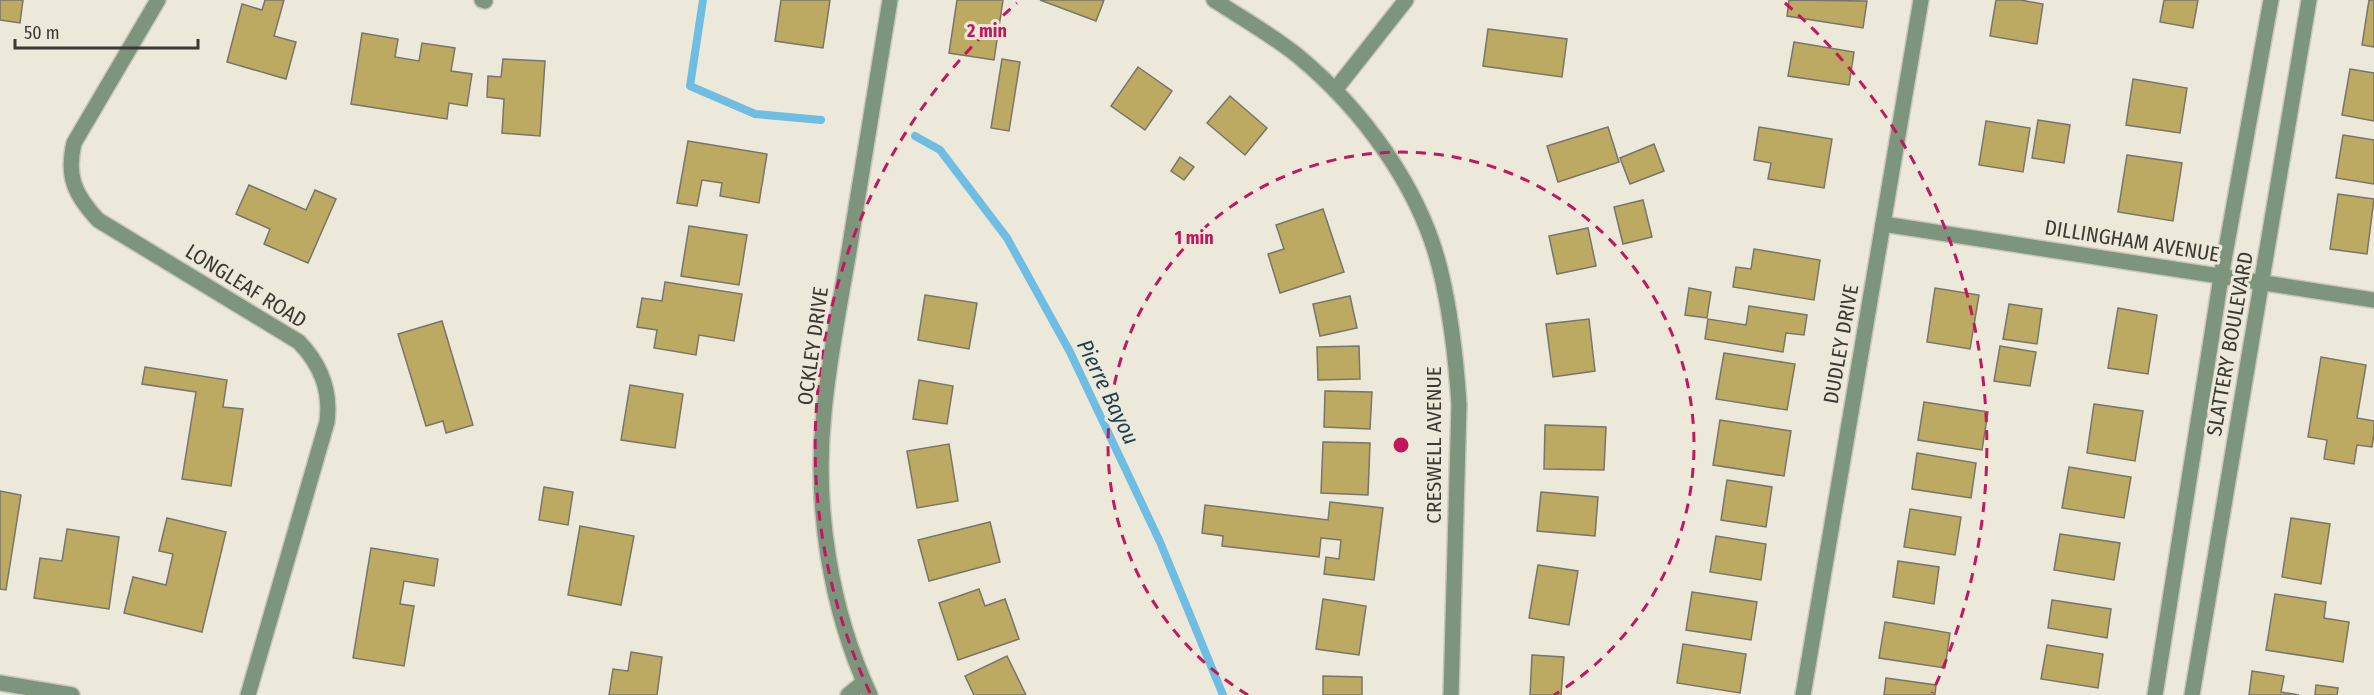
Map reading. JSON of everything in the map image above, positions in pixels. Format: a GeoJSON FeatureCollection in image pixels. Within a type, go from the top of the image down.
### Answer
{"type":"FeatureCollection","features":[{"type":"Feature","properties":{"kind":"street","name":"LONGLEAF ROAD"},"geometry":{"type":"LineString","coordinates":[[158,0],[74,143],[71,155],[72,179],[81,202],[98,220],[299,342],[314,357],[325,382],[329,409],[248,695]]}},
{"type":"Feature","properties":{"kind":"street","name":"OCKLEY DRIVE"},"geometry":{"type":"LineString","coordinates":[[867,688],[838,602],[829,555],[822,485],[822,449],[829,371],[890,0]]}},
{"type":"Feature","properties":{"kind":"street","name":"CRESWELL AVENUE"},"geometry":{"type":"LineString","coordinates":[[1214,0],[1298,56],[1335,90],[1363,121],[1398,171],[1426,226],[1440,267],[1456,365],[1458,404],[1450,695]]}},
{"type":"Feature","properties":{"kind":"street"},"geometry":{"type":"LineString","coordinates":[[1335,90],[1406,0]]}},
{"type":"Feature","properties":{"kind":"street","name":"DUDLEY DRIVE"},"geometry":{"type":"LineString","coordinates":[[1803,695],[1921,0]]}},
{"type":"Feature","properties":{"kind":"street","name":"SLATTERY BOULEVARD"},"geometry":{"type":"LineString","coordinates":[[2155,695],[2221,277],[2271,0]]}},
{"type":"Feature","properties":{"kind":"street","name":"SLATTERY BOULEVARD"},"geometry":{"type":"LineString","coordinates":[[2192,695],[2309,0]]}},
{"type":"Feature","properties":{"kind":"street","name":"DILLINGHAM AVENUE"},"geometry":{"type":"LineString","coordinates":[[1883,224],[2374,300]]}},
{"type":"Feature","properties":{"kind":"street"},"geometry":{"type":"LineString","coordinates":[[0,683],[72,695]]}},
{"type":"Feature","properties":{"kind":"street"},"geometry":{"type":"LineString","coordinates":[[848,695],[867,688]]}},
{"type":"Feature","properties":{"kind":"building"},"geometry":{"type":"Polygon","coordinates":[[[0,0],[23,0],[20,23],[0,20],[0,0]]]}},
{"type":"Feature","properties":{"kind":"building"},"geometry":{"type":"Polygon","coordinates":[[[265,0],[284,0],[274,36],[296,42],[286,79],[227,62],[242,4],[262,10],[265,0]]]}},
{"type":"Feature","properties":{"kind":"building"},"geometry":{"type":"Polygon","coordinates":[[[781,0],[830,0],[823,48],[775,41],[781,0]]]}},
{"type":"Feature","properties":{"kind":"building"},"geometry":{"type":"Polygon","coordinates":[[[957,0],[1003,0],[994,60],[949,53],[957,0]]]}},
{"type":"Feature","properties":{"kind":"building"},"geometry":{"type":"Polygon","coordinates":[[[1040,0],[1104,0],[1096,21],[1040,0]]]}},
{"type":"Feature","properties":{"kind":"building"},"geometry":{"type":"Polygon","coordinates":[[[1789,0],[1867,1],[1863,28],[1787,16],[1789,0]]]}},
{"type":"Feature","properties":{"kind":"building"},"geometry":{"type":"Polygon","coordinates":[[[1996,0],[2020,0],[2043,4],[2037,44],[1990,36],[1996,0]]]}},
{"type":"Feature","properties":{"kind":"building"},"geometry":{"type":"Polygon","coordinates":[[[2164,0],[2198,0],[2193,28],[2160,22],[2164,0]]]}},
{"type":"Feature","properties":{"kind":"building"},"geometry":{"type":"Polygon","coordinates":[[[2369,0],[2374,0],[2374,47],[2362,45],[2369,0]]]}},
{"type":"Feature","properties":{"kind":"building"},"geometry":{"type":"Polygon","coordinates":[[[1488,29],[1567,39],[1562,77],[1483,66],[1488,29]]]}},
{"type":"Feature","properties":{"kind":"building"},"geometry":{"type":"Polygon","coordinates":[[[362,33],[398,39],[395,57],[419,61],[422,43],[455,48],[451,71],[472,74],[467,106],[449,103],[447,119],[351,104],[362,33]]]}},
{"type":"Feature","properties":{"kind":"building"},"geometry":{"type":"Polygon","coordinates":[[[1794,42],[1854,52],[1849,85],[1788,76],[1794,42]]]}},
{"type":"Feature","properties":{"kind":"building"},"geometry":{"type":"Polygon","coordinates":[[[503,59],[545,61],[540,136],[502,133],[504,99],[487,97],[488,76],[501,77],[503,59]]]}},
{"type":"Feature","properties":{"kind":"building"},"geometry":{"type":"Polygon","coordinates":[[[1002,59],[1020,62],[1009,131],[991,128],[1002,59]]]}},
{"type":"Feature","properties":{"kind":"building"},"geometry":{"type":"Polygon","coordinates":[[[1138,67],[1172,91],[1145,130],[1111,106],[1138,67]]]}},
{"type":"Feature","properties":{"kind":"building"},"geometry":{"type":"Polygon","coordinates":[[[2350,69],[2374,73],[2374,121],[2342,115],[2350,69]]]}},
{"type":"Feature","properties":{"kind":"building"},"geometry":{"type":"Polygon","coordinates":[[[2133,79],[2187,88],[2180,133],[2126,125],[2133,79]]]}},
{"type":"Feature","properties":{"kind":"building"},"geometry":{"type":"Polygon","coordinates":[[[1230,96],[1267,128],[1245,155],[1207,123],[1230,96]]]}},
{"type":"Feature","properties":{"kind":"building"},"geometry":{"type":"Polygon","coordinates":[[[2038,120],[2070,125],[2064,163],[2032,158],[2038,120]]]}},
{"type":"Feature","properties":{"kind":"building"},"geometry":{"type":"Polygon","coordinates":[[[1986,121],[2030,128],[2023,172],[1979,165],[1986,121]]]}},
{"type":"Feature","properties":{"kind":"building"},"geometry":{"type":"Polygon","coordinates":[[[1608,127],[1619,162],[1558,182],[1547,146],[1608,127]]]}},
{"type":"Feature","properties":{"kind":"building"},"geometry":{"type":"Polygon","coordinates":[[[1759,127],[1832,139],[1824,188],[1768,179],[1771,163],[1754,160],[1759,127]]]}},
{"type":"Feature","properties":{"kind":"building"},"geometry":{"type":"Polygon","coordinates":[[[2343,135],[2374,140],[2374,184],[2336,178],[2343,135]]]}},
{"type":"Feature","properties":{"kind":"building"},"geometry":{"type":"Polygon","coordinates":[[[688,141],[767,154],[759,203],[720,196],[722,183],[702,180],[697,206],[677,203],[688,141]]]}},
{"type":"Feature","properties":{"kind":"building"},"geometry":{"type":"Polygon","coordinates":[[[1654,144],[1664,171],[1630,184],[1620,158],[1654,144]]]}},
{"type":"Feature","properties":{"kind":"building"},"geometry":{"type":"Polygon","coordinates":[[[2127,155],[2182,163],[2173,221],[2118,212],[2127,155]]]}},
{"type":"Feature","properties":{"kind":"building"},"geometry":{"type":"Polygon","coordinates":[[[1180,157],[1194,167],[1184,180],[1171,171],[1180,157]]]}},
{"type":"Feature","properties":{"kind":"building"},"geometry":{"type":"Polygon","coordinates":[[[249,185],[306,210],[315,190],[336,199],[308,263],[264,244],[270,229],[236,214],[249,185]]]}},
{"type":"Feature","properties":{"kind":"building"},"geometry":{"type":"Polygon","coordinates":[[[2338,194],[2374,199],[2367,254],[2330,249],[2338,194]]]}},
{"type":"Feature","properties":{"kind":"building"},"geometry":{"type":"Polygon","coordinates":[[[1643,200],[1652,237],[1623,244],[1614,207],[1643,200]]]}},
{"type":"Feature","properties":{"kind":"building"},"geometry":{"type":"Polygon","coordinates":[[[1323,209],[1344,272],[1280,293],[1268,254],[1284,249],[1276,225],[1323,209]]]}},
{"type":"Feature","properties":{"kind":"building"},"geometry":{"type":"Polygon","coordinates":[[[689,226],[747,235],[739,285],[681,276],[689,226]]]}},
{"type":"Feature","properties":{"kind":"building"},"geometry":{"type":"Polygon","coordinates":[[[1588,228],[1596,266],[1557,274],[1549,236],[1588,228]]]}},
{"type":"Feature","properties":{"kind":"building"},"geometry":{"type":"Polygon","coordinates":[[[1754,249],[1820,260],[1814,300],[1733,287],[1736,267],[1751,269],[1754,249]]]}},
{"type":"Feature","properties":{"kind":"building"},"geometry":{"type":"Polygon","coordinates":[[[665,282],[742,294],[734,341],[699,335],[696,355],[654,348],[657,330],[637,327],[642,298],[662,301],[665,282]]]}},
{"type":"Feature","properties":{"kind":"building"},"geometry":{"type":"Polygon","coordinates":[[[1689,288],[1711,292],[1707,318],[1685,315],[1689,288]]]}},
{"type":"Feature","properties":{"kind":"building"},"geometry":{"type":"Polygon","coordinates":[[[1935,288],[1979,295],[1970,349],[1927,342],[1935,288]]]}},
{"type":"Feature","properties":{"kind":"building"},"geometry":{"type":"Polygon","coordinates":[[[925,295],[977,303],[969,349],[918,340],[925,295]]]}},
{"type":"Feature","properties":{"kind":"building"},"geometry":{"type":"Polygon","coordinates":[[[1350,296],[1357,328],[1320,336],[1313,304],[1350,296]]]}},
{"type":"Feature","properties":{"kind":"building"},"geometry":{"type":"Polygon","coordinates":[[[2009,304],[2042,309],[2037,344],[2003,339],[2009,304]]]}},
{"type":"Feature","properties":{"kind":"building"},"geometry":{"type":"Polygon","coordinates":[[[1749,306],[1807,315],[1804,335],[1786,333],[1783,352],[1705,339],[1708,319],[1746,325],[1749,306]]]}},
{"type":"Feature","properties":{"kind":"building"},"geometry":{"type":"Polygon","coordinates":[[[2118,308],[2157,315],[2148,374],[2108,368],[2118,308]]]}},
{"type":"Feature","properties":{"kind":"building"},"geometry":{"type":"Polygon","coordinates":[[[1589,319],[1595,371],[1553,377],[1546,324],[1589,319]]]}},
{"type":"Feature","properties":{"kind":"building"},"geometry":{"type":"Polygon","coordinates":[[[442,321],[473,425],[446,433],[443,421],[426,426],[398,334],[442,321]]]}},
{"type":"Feature","properties":{"kind":"building"},"geometry":{"type":"Polygon","coordinates":[[[1359,346],[1360,379],[1318,380],[1317,347],[1359,346]]]}},
{"type":"Feature","properties":{"kind":"building"},"geometry":{"type":"Polygon","coordinates":[[[2000,346],[2036,352],[2030,386],[1994,381],[2000,346]]]}},
{"type":"Feature","properties":{"kind":"building"},"geometry":{"type":"Polygon","coordinates":[[[1724,353],[1795,364],[1787,410],[1716,399],[1724,353]]]}},
{"type":"Feature","properties":{"kind":"building"},"geometry":{"type":"Polygon","coordinates":[[[2321,357],[2366,365],[2357,418],[2374,421],[2374,433],[2372,447],[2357,445],[2354,464],[2324,459],[2327,440],[2308,437],[2321,357]]]}},
{"type":"Feature","properties":{"kind":"building"},"geometry":{"type":"Polygon","coordinates":[[[145,367],[227,380],[223,407],[243,409],[231,486],[182,479],[196,392],[142,384],[145,367]]]}},
{"type":"Feature","properties":{"kind":"building"},"geometry":{"type":"Polygon","coordinates":[[[919,380],[953,386],[947,424],[913,419],[919,380]]]}},
{"type":"Feature","properties":{"kind":"building"},"geometry":{"type":"Polygon","coordinates":[[[630,385],[683,394],[675,448],[621,440],[630,385]]]}},
{"type":"Feature","properties":{"kind":"building"},"geometry":{"type":"Polygon","coordinates":[[[1325,391],[1372,392],[1370,429],[1324,427],[1325,391]]]}},
{"type":"Feature","properties":{"kind":"building"},"geometry":{"type":"Polygon","coordinates":[[[1924,402],[1988,412],[1982,450],[1918,440],[1924,402]]]}},
{"type":"Feature","properties":{"kind":"building"},"geometry":{"type":"Polygon","coordinates":[[[2094,404],[2143,411],[2135,461],[2087,453],[2094,404]]]}},
{"type":"Feature","properties":{"kind":"building"},"geometry":{"type":"Polygon","coordinates":[[[1720,420],[1791,431],[1784,476],[1713,465],[1720,420]]]}},
{"type":"Feature","properties":{"kind":"building"},"geometry":{"type":"Polygon","coordinates":[[[1545,425],[1606,427],[1604,470],[1544,469],[1545,425]]]}},
{"type":"Feature","properties":{"kind":"building"},"geometry":{"type":"Polygon","coordinates":[[[1323,442],[1370,443],[1368,495],[1321,493],[1323,442]]]}},
{"type":"Feature","properties":{"kind":"building"},"geometry":{"type":"Polygon","coordinates":[[[949,444],[958,501],[917,508],[907,451],[949,444]]]}},
{"type":"Feature","properties":{"kind":"building"},"geometry":{"type":"Polygon","coordinates":[[[1917,453],[1976,463],[1971,498],[1912,489],[1917,453]]]}},
{"type":"Feature","properties":{"kind":"building"},"geometry":{"type":"Polygon","coordinates":[[[2069,467],[2131,477],[2124,518],[2062,508],[2069,467]]]}},
{"type":"Feature","properties":{"kind":"building"},"geometry":{"type":"Polygon","coordinates":[[[1727,480],[1772,487],[1766,527],[1721,520],[1727,480]]]}},
{"type":"Feature","properties":{"kind":"building"},"geometry":{"type":"Polygon","coordinates":[[[544,487],[573,492],[568,525],[539,520],[544,487]]]}},
{"type":"Feature","properties":{"kind":"building"},"geometry":{"type":"Polygon","coordinates":[[[0,491],[21,495],[6,590],[0,589],[0,491]]]}},
{"type":"Feature","properties":{"kind":"building"},"geometry":{"type":"Polygon","coordinates":[[[1541,492],[1598,497],[1595,536],[1537,531],[1541,492]]]}},
{"type":"Feature","properties":{"kind":"building"},"geometry":{"type":"Polygon","coordinates":[[[1330,502],[1383,508],[1374,580],[1324,574],[1326,557],[1339,559],[1341,540],[1321,538],[1319,557],[1222,546],[1223,536],[1202,533],[1205,505],[1328,520],[1330,502]]]}},
{"type":"Feature","properties":{"kind":"building"},"geometry":{"type":"Polygon","coordinates":[[[1910,509],[1961,517],[1955,555],[1904,547],[1910,509]]]}},
{"type":"Feature","properties":{"kind":"building"},"geometry":{"type":"Polygon","coordinates":[[[167,518],[226,532],[202,632],[124,613],[133,577],[166,585],[173,554],[159,551],[167,518]]]}},
{"type":"Feature","properties":{"kind":"building"},"geometry":{"type":"Polygon","coordinates":[[[2291,518],[2330,524],[2321,584],[2282,577],[2291,518]]]}},
{"type":"Feature","properties":{"kind":"building"},"geometry":{"type":"Polygon","coordinates":[[[990,522],[1000,562],[929,581],[918,540],[990,522]]]}},
{"type":"Feature","properties":{"kind":"building"},"geometry":{"type":"Polygon","coordinates":[[[580,526],[634,536],[621,605],[568,595],[580,526]]]}},
{"type":"Feature","properties":{"kind":"building"},"geometry":{"type":"Polygon","coordinates":[[[67,529],[119,537],[109,609],[34,598],[40,558],[62,561],[67,529]]]}},
{"type":"Feature","properties":{"kind":"building"},"geometry":{"type":"Polygon","coordinates":[[[2060,534],[2120,543],[2114,580],[2054,570],[2060,534]]]}},
{"type":"Feature","properties":{"kind":"building"},"geometry":{"type":"Polygon","coordinates":[[[1716,536],[1766,544],[1761,580],[1710,572],[1716,536]]]}},
{"type":"Feature","properties":{"kind":"building"},"geometry":{"type":"Polygon","coordinates":[[[371,548],[438,559],[434,586],[404,581],[400,604],[414,606],[404,666],[353,658],[371,548]]]}},
{"type":"Feature","properties":{"kind":"building"},"geometry":{"type":"Polygon","coordinates":[[[1898,561],[1939,567],[1934,604],[1893,597],[1898,561]]]}},
{"type":"Feature","properties":{"kind":"building"},"geometry":{"type":"Polygon","coordinates":[[[1538,565],[1578,571],[1569,625],[1529,618],[1538,565]]]}},
{"type":"Feature","properties":{"kind":"building"},"geometry":{"type":"Polygon","coordinates":[[[979,589],[985,606],[1005,599],[1019,639],[958,660],[939,603],[979,589]]]}},
{"type":"Feature","properties":{"kind":"building"},"geometry":{"type":"Polygon","coordinates":[[[1692,592],[1757,602],[1751,640],[1686,630],[1692,592]]]}},
{"type":"Feature","properties":{"kind":"building"},"geometry":{"type":"Polygon","coordinates":[[[2275,594],[2326,602],[2324,618],[2349,622],[2343,662],[2266,650],[2275,594]]]}},
{"type":"Feature","properties":{"kind":"building"},"geometry":{"type":"Polygon","coordinates":[[[1323,599],[1366,606],[1359,655],[1316,649],[1323,599]]]}},
{"type":"Feature","properties":{"kind":"building"},"geometry":{"type":"Polygon","coordinates":[[[2052,600],[2111,609],[2107,638],[2048,628],[2052,600]]]}},
{"type":"Feature","properties":{"kind":"building"},"geometry":{"type":"Polygon","coordinates":[[[1885,622],[1950,633],[1945,668],[1879,658],[1885,622]]]}},
{"type":"Feature","properties":{"kind":"building"},"geometry":{"type":"Polygon","coordinates":[[[1683,644],[1746,654],[1740,693],[1677,683],[1683,644]]]}},
{"type":"Feature","properties":{"kind":"building"},"geometry":{"type":"Polygon","coordinates":[[[2047,645],[2103,654],[2098,688],[2041,679],[2047,645]]]}},
{"type":"Feature","properties":{"kind":"building"},"geometry":{"type":"Polygon","coordinates":[[[631,652],[662,657],[657,695],[609,695],[613,669],[628,671],[631,652]]]}},
{"type":"Feature","properties":{"kind":"building"},"geometry":{"type":"Polygon","coordinates":[[[1532,655],[1564,657],[1561,695],[1530,695],[1532,655]]]}},
{"type":"Feature","properties":{"kind":"building"},"geometry":{"type":"Polygon","coordinates":[[[1007,656],[1026,695],[974,695],[965,676],[1007,656]]]}},
{"type":"Feature","properties":{"kind":"building"},"geometry":{"type":"Polygon","coordinates":[[[2252,671],[2284,676],[2281,692],[2299,695],[2249,695],[2252,671]]]}},
{"type":"Feature","properties":{"kind":"building"},"geometry":{"type":"Polygon","coordinates":[[[1323,676],[1362,677],[1362,695],[1323,695],[1323,676]]]}},
{"type":"Feature","properties":{"kind":"building"},"geometry":{"type":"Polygon","coordinates":[[[1886,678],[1936,685],[1935,695],[1884,695],[1886,678]]]}},
{"type":"Feature","properties":{"kind":"building"},"geometry":{"type":"Polygon","coordinates":[[[2316,685],[2338,688],[2337,695],[2315,695],[2316,685]]]}},
{"type":"Feature","properties":{"kind":"waterway","name":"Pierre Bayou"},"geometry":{"type":"LineString","coordinates":[[703,0],[690,86],[755,114],[821,120]]}},
{"type":"Feature","properties":{"kind":"waterway","name":"Pierre Bayou"},"geometry":{"type":"LineString","coordinates":[[915,136],[940,150],[1007,238],[1070,352],[1160,542],[1223,695]]}}]}
